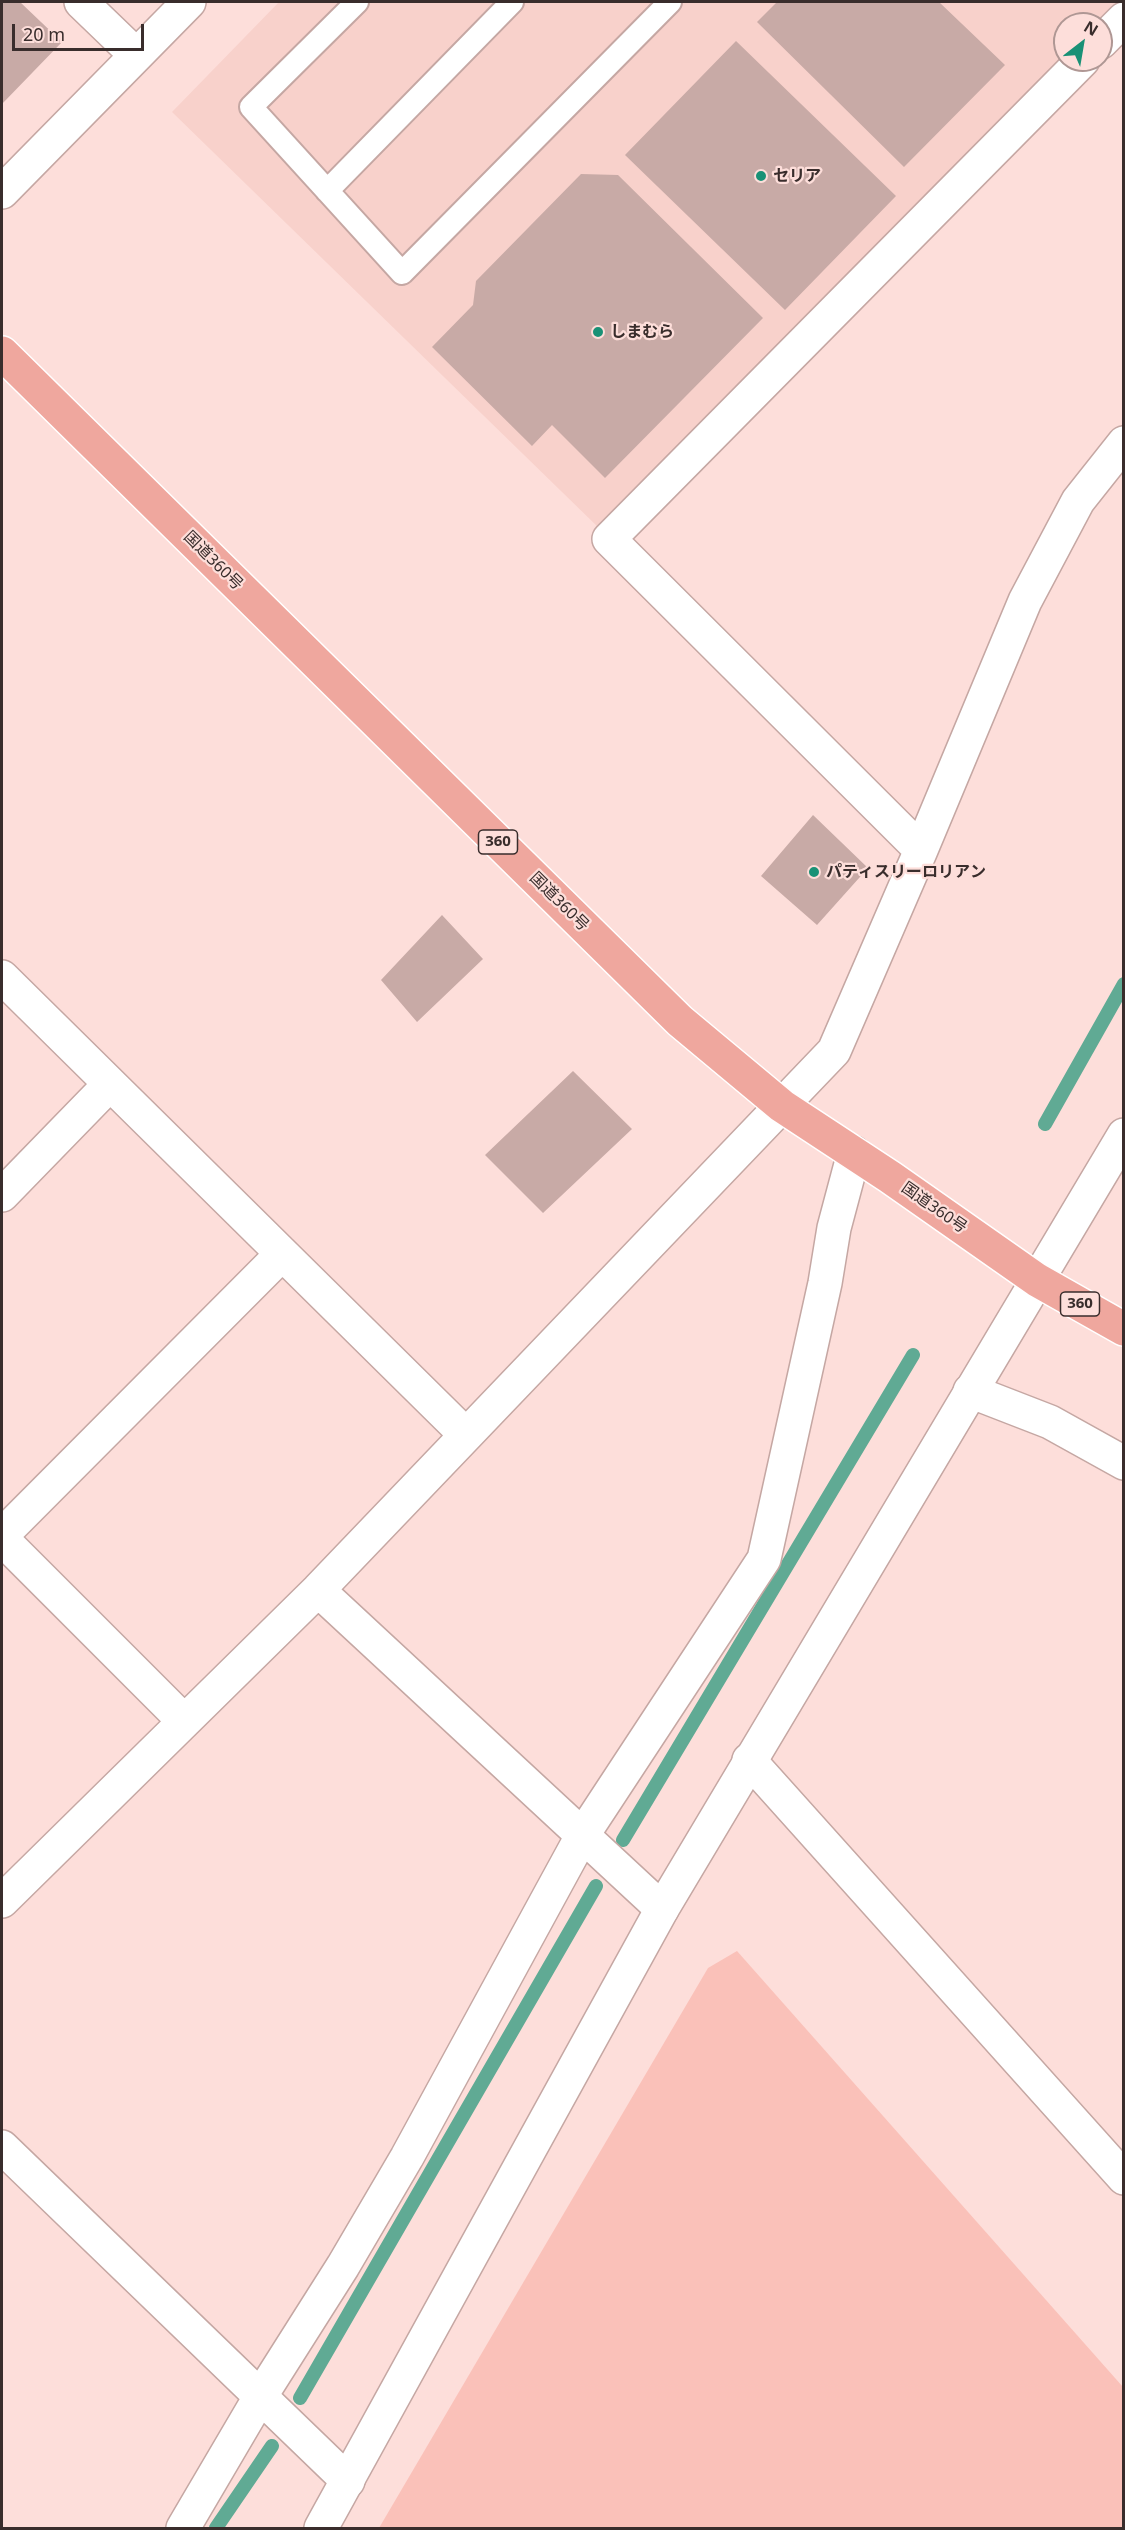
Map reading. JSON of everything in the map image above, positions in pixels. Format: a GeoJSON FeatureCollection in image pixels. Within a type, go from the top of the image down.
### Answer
{"type":"FeatureCollection","features":[{"type":"Feature","properties":{"kind":"highway","name":"国道360号"},"geometry":{"type":"LineString","coordinates":[[2,352],[680,1021],[782,1106],[1037,1280],[1124,1329]]}},
{"type":"Feature","properties":{"kind":"street"},"geometry":{"type":"LineString","coordinates":[[81,2],[136,55]]}},
{"type":"Feature","properties":{"kind":"street"},"geometry":{"type":"LineString","coordinates":[[2,192],[189,2]]}},
{"type":"Feature","properties":{"kind":"street"},"geometry":{"type":"LineString","coordinates":[[1113,31],[1124,20]]}},
{"type":"Feature","properties":{"kind":"street"},"geometry":{"type":"LineString","coordinates":[[921,850],[609,539],[1071,72]]}},
{"type":"Feature","properties":{"kind":"street"},"geometry":{"type":"LineString","coordinates":[[2,1901],[318,1590],[834,1051],[1025,601],[1078,501],[1124,442]]}},
{"type":"Feature","properties":{"kind":"street"},"geometry":{"type":"LineString","coordinates":[[2,977],[465,1434]]}},
{"type":"Feature","properties":{"kind":"street"},"geometry":{"type":"LineString","coordinates":[[2,1195],[110,1084]]}},
{"type":"Feature","properties":{"kind":"street"},"geometry":{"type":"LineString","coordinates":[[321,2529],[662,1909],[1124,1135]]}},
{"type":"Feature","properties":{"kind":"street"},"geometry":{"type":"LineString","coordinates":[[183,2529],[260,2397],[343,2266],[406,2157],[582,1836],[764,1559],[825,1283],[834,1227],[854,1153]]}},
{"type":"Feature","properties":{"kind":"street"},"geometry":{"type":"LineString","coordinates":[[184,1721],[2,1537],[282,1254]]}},
{"type":"Feature","properties":{"kind":"street"},"geometry":{"type":"LineString","coordinates":[[970,1391],[1050,1422],[1124,1463]]}},
{"type":"Feature","properties":{"kind":"street"},"geometry":{"type":"LineString","coordinates":[[318,1590],[662,1909]]}},
{"type":"Feature","properties":{"kind":"street"},"geometry":{"type":"LineString","coordinates":[[749,1760],[1124,2178]]}},
{"type":"Feature","properties":{"kind":"street"},"geometry":{"type":"LineString","coordinates":[[2,2147],[348,2481]]}},
{"type":"Feature","properties":{"kind":"lane"},"geometry":{"type":"LineString","coordinates":[[357,2],[251,107],[402,273],[670,2]]}},
{"type":"Feature","properties":{"kind":"lane"},"geometry":{"type":"LineString","coordinates":[[327,191],[512,2]]}},
{"type":"Feature","properties":{"kind":"shaded area"},"geometry":{"type":"Polygon","coordinates":[[[279,2],[1116,2],[1106,12],[1053,12],[1053,65],[600,529],[172,112],[279,2]]]}},
{"type":"Feature","properties":{"kind":"shaded area"},"geometry":{"type":"Polygon","coordinates":[[[737,1951],[1123,2387],[1123,2528],[379,2528],[708,1968],[737,1951]]]}},
{"type":"Feature","properties":{"kind":"building"},"geometry":{"type":"Polygon","coordinates":[[[2,2],[20,2],[62,42],[2,104],[2,2]]]}},
{"type":"Feature","properties":{"kind":"building"},"geometry":{"type":"Polygon","coordinates":[[[777,2],[939,2],[1005,65],[904,167],[757,22],[777,2]]]}},
{"type":"Feature","properties":{"kind":"building","name":"セリア"},"geometry":{"type":"Polygon","coordinates":[[[736,41],[896,196],[785,310],[625,155],[736,41]]]}},
{"type":"Feature","properties":{"kind":"building","name":"しまむら"},"geometry":{"type":"Polygon","coordinates":[[[581,174],[618,175],[763,318],[605,478],[552,425],[532,446],[432,347],[473,305],[476,281],[581,174]]]}},
{"type":"Feature","properties":{"kind":"building","name":"パティスリーロリアン"},"geometry":{"type":"Polygon","coordinates":[[[813,815],[868,868],[817,925],[761,876],[813,815]]]}},
{"type":"Feature","properties":{"kind":"building"},"geometry":{"type":"Polygon","coordinates":[[[442,915],[483,959],[417,1022],[381,980],[442,915]]]}},
{"type":"Feature","properties":{"kind":"building"},"geometry":{"type":"Polygon","coordinates":[[[573,1071],[632,1129],[543,1213],[485,1155],[573,1071]]]}},
{"type":"Feature","properties":{"kind":"waterway"},"geometry":{"type":"LineString","coordinates":[[1045,1124],[1124,984]]}},
{"type":"Feature","properties":{"kind":"waterway"},"geometry":{"type":"LineString","coordinates":[[623,1840],[913,1355]]}},
{"type":"Feature","properties":{"kind":"waterway"},"geometry":{"type":"LineString","coordinates":[[300,2398],[596,1886]]}},
{"type":"Feature","properties":{"kind":"waterway"},"geometry":{"type":"LineString","coordinates":[[216,2528],[272,2446]]}},
{"type":"Feature","properties":{"kind":"place","name":"セリア"},"geometry":{"type":"Point","coordinates":[761,176]}},
{"type":"Feature","properties":{"kind":"place","name":"しまむら"},"geometry":{"type":"Point","coordinates":[598,332]}},
{"type":"Feature","properties":{"kind":"place","name":"パティスリーロリアン"},"geometry":{"type":"Point","coordinates":[814,872]}}]}
